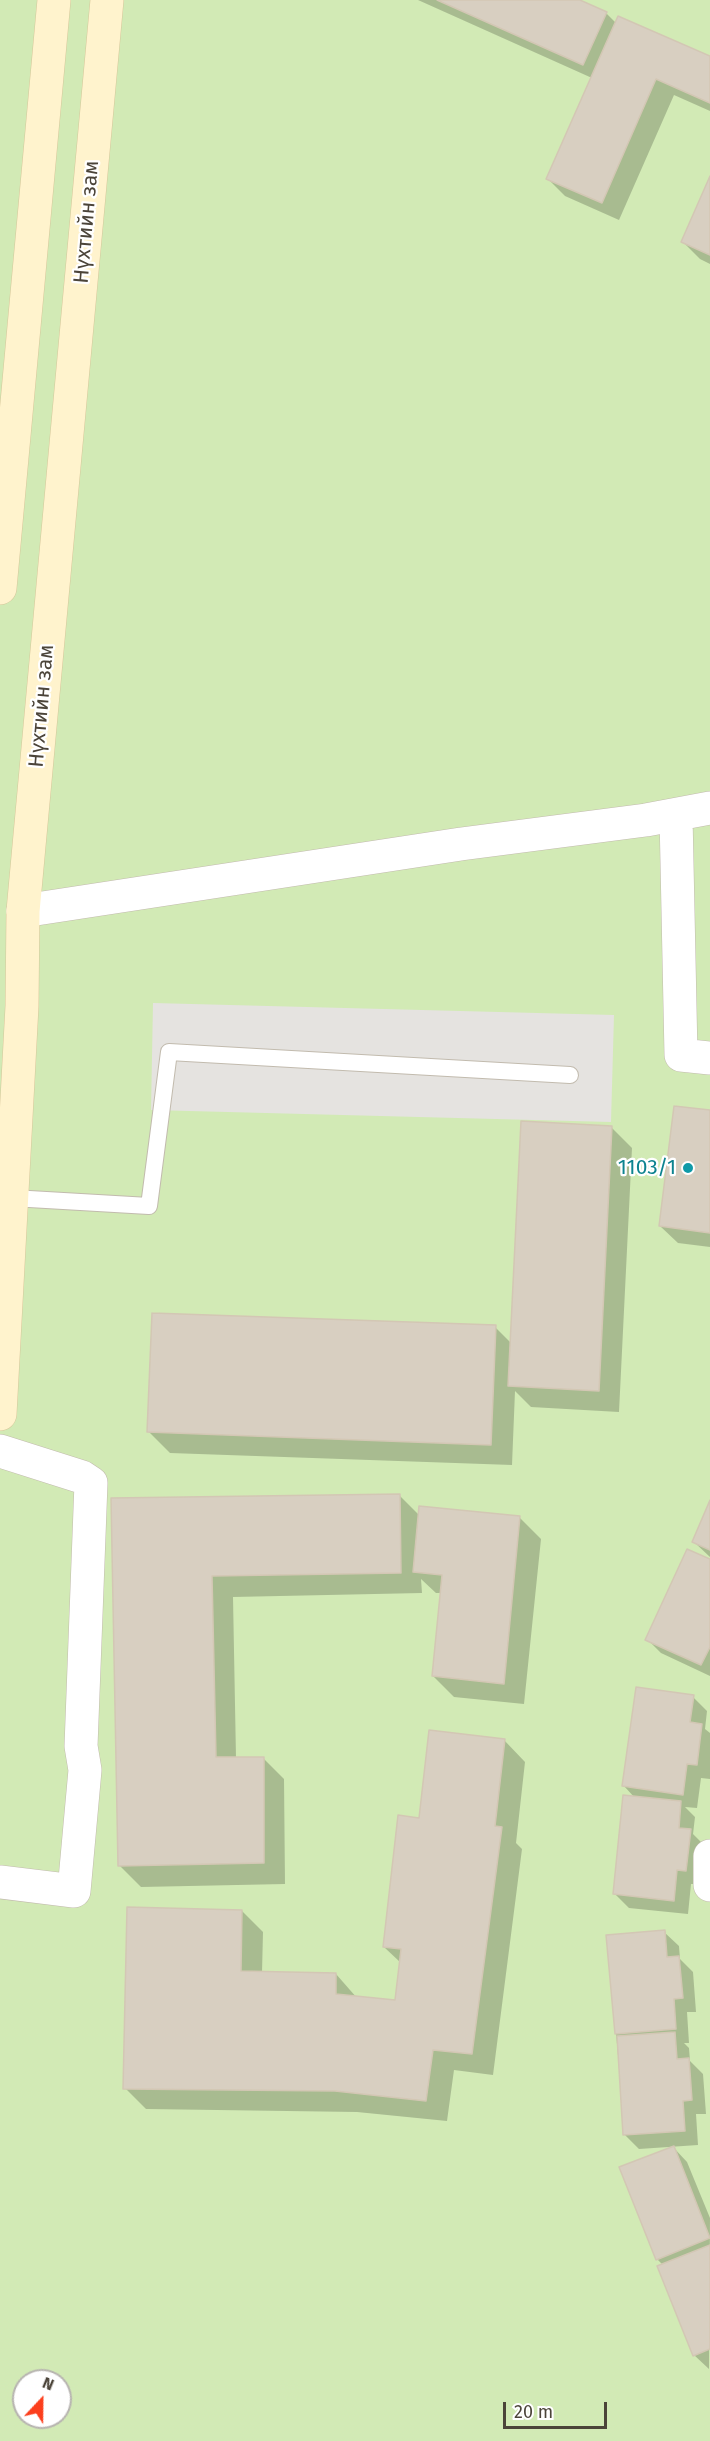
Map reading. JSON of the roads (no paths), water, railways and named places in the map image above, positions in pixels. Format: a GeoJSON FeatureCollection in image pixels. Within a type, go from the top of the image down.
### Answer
{"type":"FeatureCollection","features":[{"type":"Feature","properties":{"kind":"main road"},"geometry":{"type":"LineString","coordinates":[[0,588],[54,0]]}},
{"type":"Feature","properties":{"kind":"main road","name":"Нүхтийн зам"},"geometry":{"type":"LineString","coordinates":[[0,1414],[22,1006],[23,911],[107,0]]}},
{"type":"Feature","properties":{"kind":"street"},"geometry":{"type":"LineString","coordinates":[[23,911],[461,844],[676,815],[710,808]]}},
{"type":"Feature","properties":{"kind":"street"},"geometry":{"type":"LineString","coordinates":[[676,815],[681,1055],[710,1058]]}},
{"type":"Feature","properties":{"kind":"street"},"geometry":{"type":"LineString","coordinates":[[0,1451],[82,1477],[91,1483],[81,1746],[85,1770],[74,1891],[0,1882]]}},
{"type":"Feature","properties":{"kind":"street"},"geometry":{"type":"LineString","coordinates":[[710,1856],[710,1885]]}},
{"type":"Feature","properties":{"kind":"lane"},"geometry":{"type":"LineString","coordinates":[[12,1197],[149,1206],[169,1052],[570,1075]]}},
{"type":"Feature","properties":{"kind":"place","name":"1103/1"},"geometry":{"type":"Point","coordinates":[688,1168]}}]}
